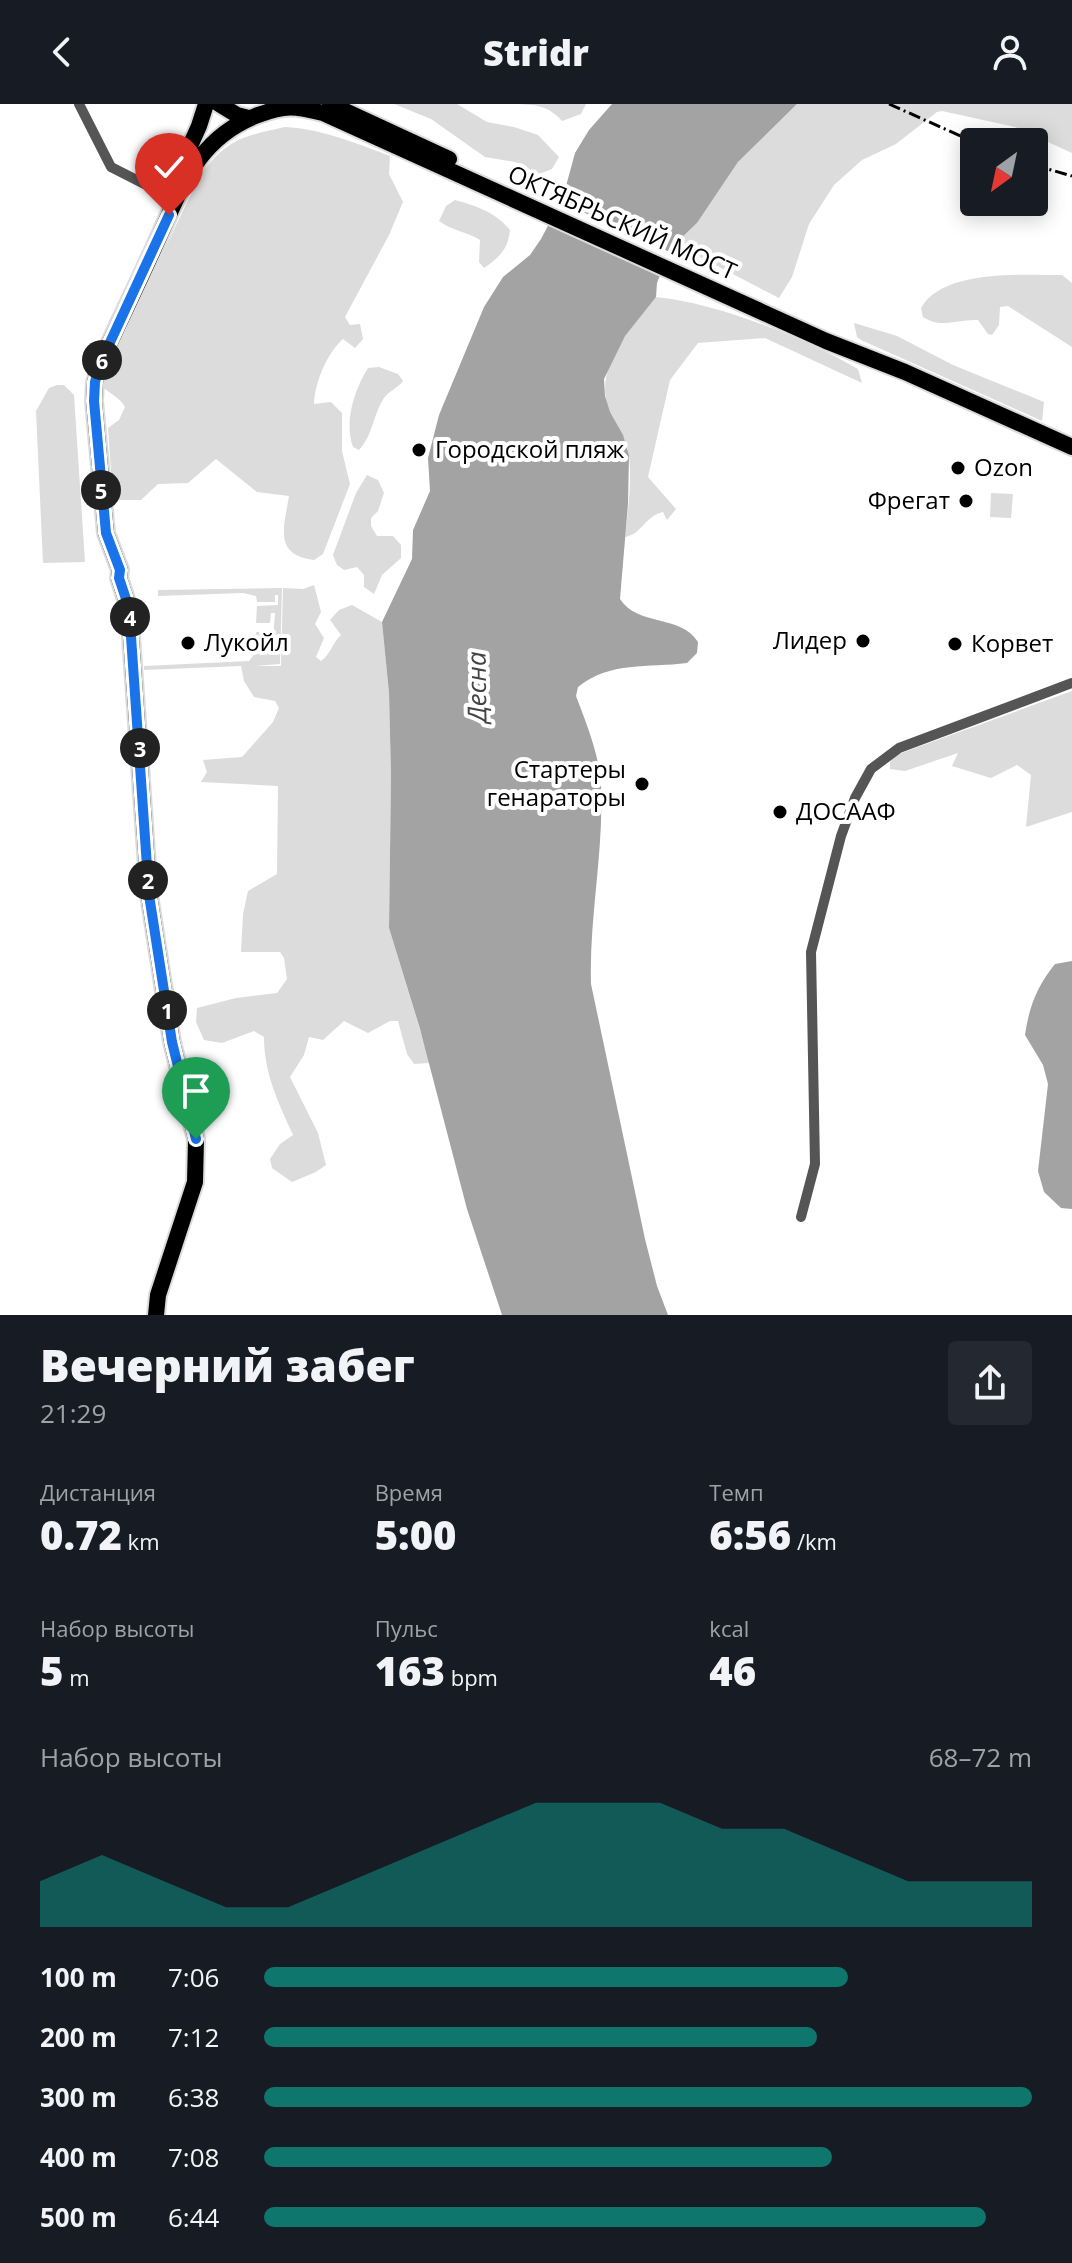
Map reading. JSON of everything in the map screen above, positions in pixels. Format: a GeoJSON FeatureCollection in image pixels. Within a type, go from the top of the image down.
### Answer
{"type":"FeatureCollection","features":[{"type":"Feature","properties":{"kind":"main road"},"geometry":{"type":"LineString","coordinates":[[194,104],[199,126]]}},
{"type":"Feature","properties":{"kind":"main road"},"geometry":{"type":"LineString","coordinates":[[156,1315],[158,1295],[195,1182],[196,1139],[172,1042],[149,895],[129,608],[119,578],[103,559],[98,542],[87,424],[87,376],[91,360],[178,174],[206,104]]}},
{"type":"Feature","properties":{"kind":"main road"},"geometry":{"type":"LineString","coordinates":[[219,104],[249,118]]}},
{"type":"Feature","properties":{"kind":"main road"},"geometry":{"type":"LineString","coordinates":[[330,104],[400,143]]}},
{"type":"Feature","properties":{"kind":"main road"},"geometry":{"type":"LineString","coordinates":[[119,578],[120,570],[106,533],[96,439],[96,373],[176,200],[200,156],[224,132],[274,106],[323,113],[400,143]]}},
{"type":"Feature","properties":{"kind":"main road","name":"ОКТЯБРЬСКИЙ МОСТ"},"geometry":{"type":"LineString","coordinates":[[400,143],[1072,447]]}},
{"type":"Feature","properties":{"kind":"street"},"geometry":{"type":"LineString","coordinates":[[79,104],[111,167],[168,196]]}},
{"type":"Feature","properties":{"kind":"street"},"geometry":{"type":"LineString","coordinates":[[801,1217],[815,1164],[811,952],[841,836],[855,798],[871,769],[899,748],[1072,683]]}},
{"type":"Feature","properties":{"kind":"shaded area"},"geometry":{"type":"Polygon","coordinates":[[[394,104],[457,104],[487,122],[538,135],[559,157],[552,169],[539,174],[515,162],[485,157],[431,119],[394,104]]]}},
{"type":"Feature","properties":{"kind":"shaded area"},"geometry":{"type":"Polygon","coordinates":[[[519,104],[586,104],[581,114],[562,121],[542,107],[519,104]]]}},
{"type":"Feature","properties":{"kind":"shaded area"},"geometry":{"type":"Polygon","coordinates":[[[797,104],[1072,104],[1072,153],[1048,142],[1048,128],[1017,128],[942,111],[896,144],[862,160],[834,185],[809,224],[792,277],[779,298],[675,244],[697,223],[738,162],[797,104]]]}},
{"type":"Feature","properties":{"kind":"shaded area"},"geometry":{"type":"Polygon","coordinates":[[[285,127],[326,134],[390,156],[389,174],[403,202],[345,317],[350,325],[360,324],[363,339],[355,348],[343,339],[337,345],[323,368],[317,387],[314,404],[331,402],[342,413],[342,451],[350,484],[323,554],[314,560],[301,557],[287,546],[284,529],[289,496],[257,492],[216,459],[188,483],[158,484],[141,500],[113,500],[108,428],[119,420],[125,407],[99,383],[201,174],[228,146],[258,133],[285,127]]]}},
{"type":"Feature","properties":{"kind":"shaded area"},"geometry":{"type":"Polygon","coordinates":[[[455,200],[485,210],[510,230],[502,252],[484,268],[479,262],[480,240],[439,221],[446,206],[455,200]]]}},
{"type":"Feature","properties":{"kind":"shaded area"},"geometry":{"type":"Polygon","coordinates":[[[1006,275],[1062,275],[1072,283],[1072,347],[1008,306],[1000,307],[999,325],[992,335],[978,320],[943,323],[923,317],[921,308],[932,295],[965,280],[1006,275]]]}},
{"type":"Feature","properties":{"kind":"shaded area"},"geometry":{"type":"Polygon","coordinates":[[[656,297],[706,306],[787,334],[858,369],[862,383],[765,338],[698,343],[670,380],[648,477],[676,509],[667,520],[663,512],[657,514],[625,537],[630,486],[629,456],[609,411],[605,395],[606,380],[616,349],[625,334],[656,297]]]}},
{"type":"Feature","properties":{"kind":"shaded area"},"geometry":{"type":"Polygon","coordinates":[[[854,323],[897,336],[953,365],[1044,402],[1042,421],[861,340],[857,337],[854,323]]]}},
{"type":"Feature","properties":{"kind":"shaded area"},"geometry":{"type":"Polygon","coordinates":[[[379,367],[398,374],[403,381],[384,398],[359,450],[353,447],[350,437],[352,406],[368,368],[379,367]]]}},
{"type":"Feature","properties":{"kind":"shaded area"},"geometry":{"type":"Polygon","coordinates":[[[64,385],[74,395],[85,562],[43,563],[36,411],[49,388],[64,385]]]}},
{"type":"Feature","properties":{"kind":"shaded area"},"geometry":{"type":"Polygon","coordinates":[[[367,475],[378,480],[384,493],[378,511],[371,518],[371,526],[377,536],[393,536],[401,545],[401,558],[382,575],[374,594],[364,587],[364,575],[357,567],[344,570],[337,565],[333,555],[356,493],[367,475]]]}},
{"type":"Feature","properties":{"kind":"shaded area"},"geometry":{"type":"Polygon","coordinates":[[[991,493],[1013,494],[1011,518],[990,517],[991,493]]]}},
{"type":"Feature","properties":{"kind":"shaded area"},"geometry":{"type":"Polygon","coordinates":[[[314,585],[321,612],[315,624],[324,638],[316,657],[321,661],[341,635],[330,620],[339,610],[352,605],[382,622],[389,693],[391,775],[389,928],[430,1063],[414,1064],[407,1054],[398,1021],[390,1021],[368,1033],[344,1021],[323,1040],[309,1037],[304,1055],[290,1077],[318,1133],[326,1165],[292,1182],[272,1168],[270,1159],[280,1144],[293,1135],[269,1075],[264,1037],[254,1031],[222,1043],[204,1040],[196,1022],[197,1008],[236,998],[277,993],[287,979],[280,952],[241,952],[248,891],[277,874],[278,786],[201,782],[207,772],[203,760],[242,757],[273,722],[279,708],[275,701],[254,697],[244,681],[241,666],[144,670],[144,666],[249,661],[256,652],[256,632],[262,632],[262,652],[272,652],[275,613],[271,613],[270,623],[256,623],[257,606],[278,605],[278,595],[275,595],[275,602],[257,602],[256,596],[243,593],[158,596],[158,590],[282,588],[280,664],[255,666],[281,666],[283,588],[303,589],[314,585]]]}},
{"type":"Feature","properties":{"kind":"shaded area"},"geometry":{"type":"Polygon","coordinates":[[[1072,691],[1072,812],[1026,827],[1031,775],[1017,765],[991,778],[952,766],[958,753],[905,771],[890,769],[890,762],[896,755],[1072,691]]]}},
{"type":"Feature","properties":{"kind":"water","name":"Десна"},"geometry":{"type":"Polygon","coordinates":[[[612,104],[797,104],[738,162],[697,223],[675,244],[657,283],[656,297],[625,336],[604,379],[610,412],[623,435],[629,455],[620,599],[637,614],[681,627],[698,642],[697,653],[687,663],[616,669],[578,687],[576,696],[595,751],[601,785],[591,984],[645,1239],[668,1315],[502,1315],[467,1209],[420,1029],[389,928],[391,775],[389,693],[382,622],[412,559],[413,530],[430,491],[428,458],[439,415],[484,307],[503,277],[530,255],[541,239],[563,197],[575,153],[589,130],[612,104]]]}},
{"type":"Feature","properties":{"kind":"water"},"geometry":{"type":"Polygon","coordinates":[[[1072,961],[1072,1209],[1061,1208],[1044,1192],[1038,1171],[1048,1084],[1043,1065],[1025,1035],[1043,980],[1055,964],[1072,961]]]}},
{"type":"Feature","properties":{"kind":"pier"},"geometry":{"type":"Polygon","coordinates":[[[557,200],[674,254],[664,278],[545,224],[557,200]]]}},
{"type":"Feature","properties":{"kind":"railway"},"geometry":{"type":"LineString","coordinates":[[889,104],[960,136]]}},
{"type":"Feature","properties":{"kind":"railway"},"geometry":{"type":"LineString","coordinates":[[1048,169],[1072,176]]}},
{"type":"Feature","properties":{"kind":"place","name":"Городской пляж"},"geometry":{"type":"Point","coordinates":[419,450]}},
{"type":"Feature","properties":{"kind":"place","name":"Ozon"},"geometry":{"type":"Point","coordinates":[958,468]}},
{"type":"Feature","properties":{"kind":"place","name":"Фрегат"},"geometry":{"type":"Point","coordinates":[966,501]}},
{"type":"Feature","properties":{"kind":"place","name":"Лидер"},"geometry":{"type":"Point","coordinates":[863,641]}},
{"type":"Feature","properties":{"kind":"place","name":"Лукойл"},"geometry":{"type":"Point","coordinates":[188,643]}},
{"type":"Feature","properties":{"kind":"place","name":"Корвет"},"geometry":{"type":"Point","coordinates":[955,644]}},
{"type":"Feature","properties":{"kind":"place","name":"Стартеры генараторы"},"geometry":{"type":"Point","coordinates":[642,784]}},
{"type":"Feature","properties":{"kind":"place","name":"ДОСААФ"},"geometry":{"type":"Point","coordinates":[780,812]}},
{"type":"Feature","properties":{"kind":"route"},"geometry":{"type":"LineString","coordinates":[[169,215],[96,373],[94,401],[106,533],[120,570],[119,578],[129,608],[149,895],[172,1042],[196,1139]]}}]}
